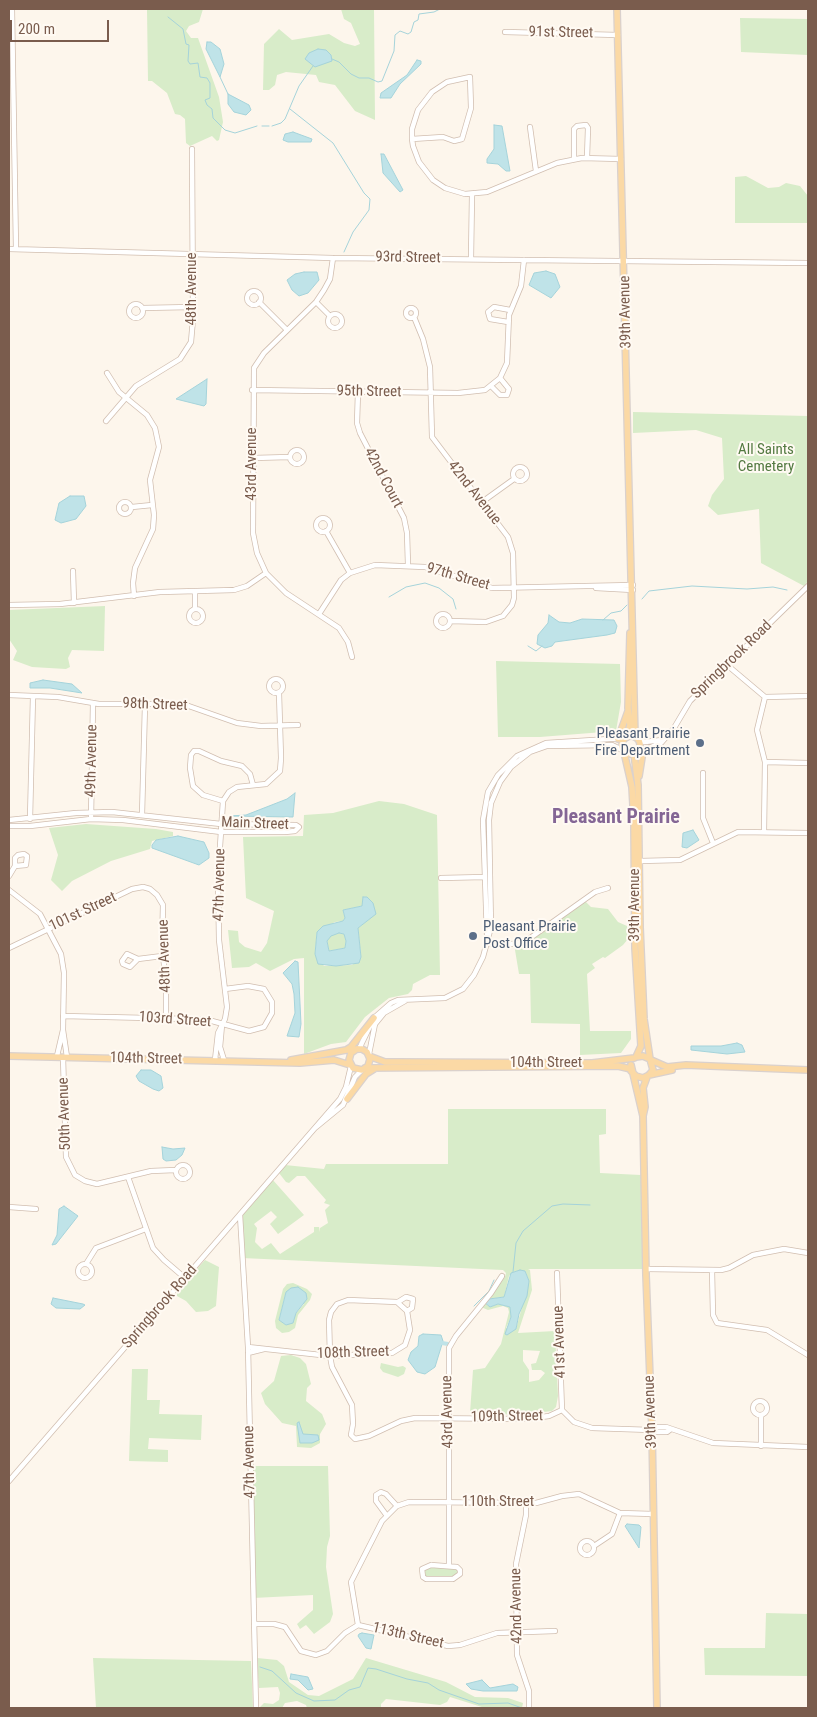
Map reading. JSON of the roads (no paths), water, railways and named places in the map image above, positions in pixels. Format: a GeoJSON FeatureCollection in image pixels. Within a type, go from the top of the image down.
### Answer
{"type":"FeatureCollection","features":[{"type":"Feature","properties":{"kind":"main road","name":"39th Avenue"},"geometry":{"type":"LineString","coordinates":[[617,9],[637,739]]}},
{"type":"Feature","properties":{"kind":"main road","name":"39th Avenue"},"geometry":{"type":"LineString","coordinates":[[623,738],[630,725],[628,708],[629,645],[633,616]]}},
{"type":"Feature","properties":{"kind":"main road"},"geometry":{"type":"LineString","coordinates":[[623,738],[637,739],[640,746],[635,754],[623,751],[623,738]]}},
{"type":"Feature","properties":{"kind":"main road","name":"39th Avenue"},"geometry":{"type":"LineString","coordinates":[[623,751],[632,788],[641,1012],[650,1059]]}},
{"type":"Feature","properties":{"kind":"main road"},"geometry":{"type":"LineString","coordinates":[[638,785],[640,762],[644,751]]}},
{"type":"Feature","properties":{"kind":"main road","name":"39th Avenue"},"geometry":{"type":"LineString","coordinates":[[635,754],[638,785],[640,861],[641,1012],[641,1046],[635,1058]]}},
{"type":"Feature","properties":{"kind":"main road"},"geometry":{"type":"LineString","coordinates":[[346,1050],[351,1047],[374,1018]]}},
{"type":"Feature","properties":{"kind":"main road"},"geometry":{"type":"LineString","coordinates":[[358,1049],[369,1055],[369,1063],[363,1069],[351,1065],[349,1057],[358,1049]]}},
{"type":"Feature","properties":{"kind":"main road","name":"104th Street"},"geometry":{"type":"LineString","coordinates":[[283,1061],[358,1049]]}},
{"type":"Feature","properties":{"kind":"main road","name":"104th Street"},"geometry":{"type":"LineString","coordinates":[[369,1055],[385,1062],[592,1063],[635,1058]]}},
{"type":"Feature","properties":{"kind":"main road","name":"104th Street"},"geometry":{"type":"LineString","coordinates":[[9,1056],[309,1063],[339,1060],[351,1065]]}},
{"type":"Feature","properties":{"kind":"main road"},"geometry":{"type":"LineString","coordinates":[[701,1067],[670,1070],[648,1076],[636,1076],[631,1070],[635,1058],[643,1056],[667,1067],[686,1065],[808,1070]]}},
{"type":"Feature","properties":{"kind":"main road"},"geometry":{"type":"LineString","coordinates":[[648,1076],[653,1067],[650,1059]]}},
{"type":"Feature","properties":{"kind":"main road","name":"104th Street"},"geometry":{"type":"LineString","coordinates":[[363,1069],[618,1066],[631,1070]]}},
{"type":"Feature","properties":{"kind":"main road"},"geometry":{"type":"LineString","coordinates":[[347,1099],[366,1074],[374,1068]]}},
{"type":"Feature","properties":{"kind":"main road","name":"39th Avenue"},"geometry":{"type":"LineString","coordinates":[[631,1070],[643,1116],[652,1430],[657,1708]]}},
{"type":"Feature","properties":{"kind":"main road","name":"39th Avenue"},"geometry":{"type":"LineString","coordinates":[[643,1116],[645,1107],[642,1088],[648,1076]]}},
{"type":"Feature","properties":{"kind":"street"},"geometry":{"type":"LineString","coordinates":[[12,9],[11,96],[16,249]]}},
{"type":"Feature","properties":{"kind":"street","name":"91st Street"},"geometry":{"type":"LineString","coordinates":[[504,32],[618,34]]}},
{"type":"Feature","properties":{"kind":"street"},"geometry":{"type":"LineString","coordinates":[[412,139],[443,137],[458,141],[464,137],[471,108],[470,77],[447,82],[427,96],[416,116],[412,139],[419,162],[433,180],[451,191],[472,194],[486,192],[536,171],[574,159],[621,158]]}},
{"type":"Feature","properties":{"kind":"street"},"geometry":{"type":"LineString","coordinates":[[574,159],[574,129],[576,126],[586,125],[588,128],[588,158]]}},
{"type":"Feature","properties":{"kind":"street"},"geometry":{"type":"LineString","coordinates":[[530,127],[536,171]]}},
{"type":"Feature","properties":{"kind":"street","name":"48th Avenue"},"geometry":{"type":"LineString","coordinates":[[106,421],[142,380],[183,356],[191,342],[193,308],[192,149]]}},
{"type":"Feature","properties":{"kind":"street"},"geometry":{"type":"LineString","coordinates":[[471,259],[472,194]]}},
{"type":"Feature","properties":{"kind":"street","name":"93rd Street"},"geometry":{"type":"LineString","coordinates":[[9,249],[332,258],[625,259],[808,263]]}},
{"type":"Feature","properties":{"kind":"street","name":"43rd Avenue"},"geometry":{"type":"LineString","coordinates":[[332,258],[330,282],[316,302],[256,362],[252,390],[253,533],[257,553],[266,573],[286,593],[339,628],[348,642],[352,657]]}},
{"type":"Feature","properties":{"kind":"street"},"geometry":{"type":"LineString","coordinates":[[500,378],[509,389],[507,395],[500,395],[492,387],[500,378],[507,363],[508,322],[510,310],[521,286],[524,260]]}},
{"type":"Feature","properties":{"kind":"street"},"geometry":{"type":"LineString","coordinates":[[259,302],[287,330]]}},
{"type":"Feature","properties":{"kind":"street"},"geometry":{"type":"LineString","coordinates":[[316,302],[330,316]]}},
{"type":"Feature","properties":{"kind":"street"},"geometry":{"type":"LineString","coordinates":[[508,322],[490,318],[488,312],[494,307],[510,310]]}},
{"type":"Feature","properties":{"kind":"street"},"geometry":{"type":"LineString","coordinates":[[142,308],[193,308]]}},
{"type":"Feature","properties":{"kind":"street","name":"42nd Avenue"},"geometry":{"type":"LineString","coordinates":[[414,317],[428,357],[432,437],[482,502],[511,545],[514,589],[512,605],[503,616],[486,622],[450,621]]}},
{"type":"Feature","properties":{"kind":"street"},"geometry":{"type":"LineString","coordinates":[[107,373],[119,392],[147,415],[157,435],[160,451],[150,480],[153,530],[135,568],[132,583],[134,596]]}},
{"type":"Feature","properties":{"kind":"street","name":"95th Street"},"geometry":{"type":"LineString","coordinates":[[252,390],[431,392],[485,390],[492,387]]}},
{"type":"Feature","properties":{"kind":"street","name":"42nd Court"},"geometry":{"type":"LineString","coordinates":[[358,392],[357,423],[360,433],[404,518],[407,534],[408,565]]}},
{"type":"Feature","properties":{"kind":"street"},"geometry":{"type":"LineString","coordinates":[[253,458],[290,457]]}},
{"type":"Feature","properties":{"kind":"street"},"geometry":{"type":"LineString","coordinates":[[482,502],[514,479]]}},
{"type":"Feature","properties":{"kind":"street"},"geometry":{"type":"LineString","coordinates":[[132,508],[152,505]]}},
{"type":"Feature","properties":{"kind":"street"},"geometry":{"type":"LineString","coordinates":[[319,614],[337,586],[350,573],[326,531]]}},
{"type":"Feature","properties":{"kind":"street","name":"97th Street"},"geometry":{"type":"LineString","coordinates":[[350,573],[375,565],[408,565],[432,568],[479,585],[514,589],[633,587]]}},
{"type":"Feature","properties":{"kind":"street"},"geometry":{"type":"LineString","coordinates":[[73,571],[74,602]]}},
{"type":"Feature","properties":{"kind":"street"},"geometry":{"type":"LineString","coordinates":[[9,605],[74,602],[160,592],[195,593],[242,589],[266,573]]}},
{"type":"Feature","properties":{"kind":"street","name":"Springbrook Road"},"geometry":{"type":"LineString","coordinates":[[635,754],[662,740],[674,728],[690,701],[808,586]]}},
{"type":"Feature","properties":{"kind":"street"},"geometry":{"type":"LineString","coordinates":[[195,593],[195,609]]}},
{"type":"Feature","properties":{"kind":"street"},"geometry":{"type":"LineString","coordinates":[[727,665],[764,697],[808,696]]}},
{"type":"Feature","properties":{"kind":"street"},"geometry":{"type":"LineString","coordinates":[[253,785],[250,774],[242,766],[221,761],[199,751],[191,755],[190,768],[193,786],[203,795],[223,801],[233,789],[242,785],[253,785],[270,782],[280,771],[279,693]]}},
{"type":"Feature","properties":{"kind":"street","name":"98th Street"},"geometry":{"type":"LineString","coordinates":[[9,695],[67,698],[93,703],[183,704],[237,723],[280,726],[298,725]]}},
{"type":"Feature","properties":{"kind":"street"},"geometry":{"type":"LineString","coordinates":[[30,826],[32,696]]}},
{"type":"Feature","properties":{"kind":"street"},"geometry":{"type":"LineString","coordinates":[[764,697],[757,730],[765,762],[764,832]]}},
{"type":"Feature","properties":{"kind":"street","name":"49th Avenue"},"geometry":{"type":"LineString","coordinates":[[91,819],[93,703]]}},
{"type":"Feature","properties":{"kind":"street"},"geometry":{"type":"LineString","coordinates":[[142,822],[145,705]]}},
{"type":"Feature","properties":{"kind":"street"},"geometry":{"type":"LineString","coordinates":[[487,942],[483,877],[484,806],[492,784],[505,766],[522,752],[546,743],[623,738]]}},
{"type":"Feature","properties":{"kind":"street"},"geometry":{"type":"LineString","coordinates":[[637,739],[645,742],[662,740]]}},
{"type":"Feature","properties":{"kind":"street"},"geometry":{"type":"LineString","coordinates":[[358,1049],[374,1018],[391,1004],[408,999],[445,998],[463,989],[474,975],[484,957],[490,927],[491,802],[500,782],[511,767],[530,752],[547,746],[612,745],[623,751]]}},
{"type":"Feature","properties":{"kind":"street"},"geometry":{"type":"LineString","coordinates":[[765,762],[808,763]]}},
{"type":"Feature","properties":{"kind":"street"},"geometry":{"type":"LineString","coordinates":[[703,774],[703,818],[713,843]]}},
{"type":"Feature","properties":{"kind":"street","name":"47th Avenue"},"geometry":{"type":"LineString","coordinates":[[222,1024],[227,1007],[219,940],[218,877],[223,801]]}},
{"type":"Feature","properties":{"kind":"street","name":"Main Street"},"geometry":{"type":"LineString","coordinates":[[9,820],[91,812],[142,814],[221,824],[296,825],[299,827],[295,832],[221,832],[142,822],[91,819],[30,826],[9,826]]}},
{"type":"Feature","properties":{"kind":"street"},"geometry":{"type":"LineString","coordinates":[[640,861],[680,860],[738,832],[808,833]]}},
{"type":"Feature","properties":{"kind":"street"},"geometry":{"type":"LineString","coordinates":[[9,876],[15,866]]}},
{"type":"Feature","properties":{"kind":"street"},"geometry":{"type":"LineString","coordinates":[[441,878],[490,877]]}},
{"type":"Feature","properties":{"kind":"street","name":"101st Street"},"geometry":{"type":"LineString","coordinates":[[9,948],[132,889],[143,887],[157,895]]}},
{"type":"Feature","properties":{"kind":"street"},"geometry":{"type":"LineString","coordinates":[[487,942],[521,944],[595,892],[608,888]]}},
{"type":"Feature","properties":{"kind":"street"},"geometry":{"type":"LineString","coordinates":[[9,890],[35,909],[49,928],[59,947],[64,965],[62,1057]]}},
{"type":"Feature","properties":{"kind":"street","name":"48th Avenue"},"geometry":{"type":"LineString","coordinates":[[157,895],[163,905],[162,956],[166,982],[166,1018]]}},
{"type":"Feature","properties":{"kind":"street"},"geometry":{"type":"LineString","coordinates":[[138,959],[162,956]]}},
{"type":"Feature","properties":{"kind":"street","name":"103rd Street"},"geometry":{"type":"LineString","coordinates":[[63,1016],[212,1021],[249,1031],[264,1027],[272,1013],[272,1002],[264,989],[248,986],[225,989]]}},
{"type":"Feature","properties":{"kind":"street"},"geometry":{"type":"LineString","coordinates":[[369,1055],[375,1024],[384,1013],[408,999]]}},
{"type":"Feature","properties":{"kind":"street"},"geometry":{"type":"LineString","coordinates":[[215,1060],[218,1033],[222,1024]]}},
{"type":"Feature","properties":{"kind":"street"},"geometry":{"type":"LineString","coordinates":[[222,1024],[220,1048],[224,1060]]}},
{"type":"Feature","properties":{"kind":"street"},"geometry":{"type":"LineString","coordinates":[[62,1057],[63,1030]]}},
{"type":"Feature","properties":{"kind":"street","name":"50th Avenue"},"geometry":{"type":"LineString","coordinates":[[62,1057],[67,1162],[80,1180],[98,1184],[128,1177]]}},
{"type":"Feature","properties":{"kind":"street","name":"Springbrook Road"},"geometry":{"type":"LineString","coordinates":[[9,1481],[344,1093],[351,1065]]}},
{"type":"Feature","properties":{"kind":"street","name":"Springbrook Road"},"geometry":{"type":"LineString","coordinates":[[310,1132],[336,1111],[347,1099],[355,1077],[363,1069]]}},
{"type":"Feature","properties":{"kind":"street"},"geometry":{"type":"LineString","coordinates":[[176,1170],[160,1169],[128,1177],[153,1248],[185,1278]]}},
{"type":"Feature","properties":{"kind":"street"},"geometry":{"type":"LineString","coordinates":[[9,1207],[36,1209]]}},
{"type":"Feature","properties":{"kind":"street","name":"47th Avenue"},"geometry":{"type":"LineString","coordinates":[[240,1215],[248,1347],[256,1708]]}},
{"type":"Feature","properties":{"kind":"street"},"geometry":{"type":"LineString","coordinates":[[86,1264],[96,1248],[146,1229]]}},
{"type":"Feature","properties":{"kind":"street"},"geometry":{"type":"LineString","coordinates":[[646,1269],[712,1270],[729,1268],[753,1255],[761,1253],[784,1250],[808,1253]]}},
{"type":"Feature","properties":{"kind":"street"},"geometry":{"type":"LineString","coordinates":[[712,1270],[713,1315],[717,1323],[767,1330],[808,1355]]}},
{"type":"Feature","properties":{"kind":"street","name":"41st Avenue"},"geometry":{"type":"LineString","coordinates":[[557,1273],[562,1410]]}},
{"type":"Feature","properties":{"kind":"street","name":"43rd Avenue"},"geometry":{"type":"LineString","coordinates":[[449,1566],[449,1348],[502,1276]]}},
{"type":"Feature","properties":{"kind":"street"},"geometry":{"type":"LineString","coordinates":[[330,1356],[329,1320],[337,1304],[352,1300],[398,1302],[406,1297],[413,1299],[412,1308],[407,1312],[398,1302]]}},
{"type":"Feature","properties":{"kind":"street","name":"108th Street"},"geometry":{"type":"LineString","coordinates":[[248,1347],[330,1356],[392,1353],[400,1349],[408,1340],[410,1330],[407,1312]]}},
{"type":"Feature","properties":{"kind":"street","name":"108th Street"},"geometry":{"type":"LineString","coordinates":[[248,1353],[260,1352],[264,1349]]}},
{"type":"Feature","properties":{"kind":"street","name":"109th Street"},"geometry":{"type":"LineString","coordinates":[[330,1356],[335,1376],[352,1405],[353,1424],[351,1435],[355,1439],[361,1439],[415,1418],[530,1418],[549,1416],[562,1410],[574,1422],[583,1426],[652,1430],[657,1427],[671,1429],[712,1444],[761,1446]]}},
{"type":"Feature","properties":{"kind":"street"},"geometry":{"type":"LineString","coordinates":[[760,1416],[761,1446],[808,1447]]}},
{"type":"Feature","properties":{"kind":"street"},"geometry":{"type":"LineString","coordinates":[[358,1625],[351,1582],[382,1520],[387,1516],[397,1506],[386,1494],[381,1492],[376,1495],[376,1501],[387,1516]]}},
{"type":"Feature","properties":{"kind":"street","name":"110th Street"},"geometry":{"type":"LineString","coordinates":[[397,1506],[409,1502],[536,1503],[565,1495],[579,1494],[620,1514],[653,1514]]}},
{"type":"Feature","properties":{"kind":"street","name":"42nd Avenue"},"geometry":{"type":"LineString","coordinates":[[526,1503],[526,1515],[516,1564],[519,1666],[529,1691],[529,1708]]}},
{"type":"Feature","properties":{"kind":"street"},"geometry":{"type":"LineString","coordinates":[[594,1546],[612,1534],[620,1514]]}},
{"type":"Feature","properties":{"kind":"street","name":"43rd Avenue"},"geometry":{"type":"LineString","coordinates":[[449,1566],[460,1570],[458,1578],[430,1580],[423,1577],[422,1568],[424,1567],[449,1566]]}},
{"type":"Feature","properties":{"kind":"street","name":"113th Street"},"geometry":{"type":"LineString","coordinates":[[254,1624],[274,1624],[285,1627],[302,1651],[316,1655],[326,1651],[345,1633],[358,1625],[448,1646],[460,1645],[497,1633],[555,1632]]}},
{"type":"Feature","properties":{"kind":"water"},"geometry":{"type":"Polygon","coordinates":[[[207,42],[211,42],[220,49],[224,64],[220,77],[206,49],[207,42]]]}},
{"type":"Feature","properties":{"kind":"water"},"geometry":{"type":"Polygon","coordinates":[[[318,49],[326,50],[331,55],[332,61],[315,67],[305,59],[309,53],[318,49]]]}},
{"type":"Feature","properties":{"kind":"water"},"geometry":{"type":"Polygon","coordinates":[[[417,60],[421,61],[421,64],[400,84],[391,98],[380,98],[381,93],[407,75],[417,60]]]}},
{"type":"Feature","properties":{"kind":"water"},"geometry":{"type":"Polygon","coordinates":[[[228,94],[249,105],[251,110],[246,115],[234,112],[228,104],[228,94]]]}},
{"type":"Feature","properties":{"kind":"water"},"geometry":{"type":"Polygon","coordinates":[[[494,125],[502,126],[510,171],[506,171],[498,164],[487,163],[487,159],[494,149],[494,125]]]}},
{"type":"Feature","properties":{"kind":"water"},"geometry":{"type":"Polygon","coordinates":[[[293,132],[312,139],[311,142],[288,142],[283,140],[285,134],[293,132]]]}},
{"type":"Feature","properties":{"kind":"water"},"geometry":{"type":"Polygon","coordinates":[[[381,154],[384,154],[403,190],[400,192],[383,173],[381,154]]]}},
{"type":"Feature","properties":{"kind":"water"},"geometry":{"type":"Polygon","coordinates":[[[546,271],[555,274],[560,287],[551,298],[529,285],[534,273],[546,271]]]}},
{"type":"Feature","properties":{"kind":"water"},"geometry":{"type":"Polygon","coordinates":[[[317,272],[319,280],[308,293],[299,296],[292,290],[287,280],[295,274],[317,272]]]}},
{"type":"Feature","properties":{"kind":"water"},"geometry":{"type":"Polygon","coordinates":[[[207,379],[206,404],[204,406],[176,399],[207,379]]]}},
{"type":"Feature","properties":{"kind":"water"},"geometry":{"type":"Polygon","coordinates":[[[70,496],[84,496],[86,506],[76,519],[61,523],[55,520],[59,503],[70,496]]]}},
{"type":"Feature","properties":{"kind":"water"},"geometry":{"type":"Polygon","coordinates":[[[549,615],[559,622],[570,623],[582,619],[614,620],[617,626],[615,633],[555,642],[552,646],[545,648],[537,644],[538,635],[548,623],[549,615]]]}},
{"type":"Feature","properties":{"kind":"water"},"geometry":{"type":"Polygon","coordinates":[[[43,680],[72,684],[82,693],[50,688],[30,688],[30,683],[43,680]]]}},
{"type":"Feature","properties":{"kind":"water"},"geometry":{"type":"Polygon","coordinates":[[[295,793],[293,817],[230,816],[246,815],[287,799],[295,793]]]}},
{"type":"Feature","properties":{"kind":"water"},"geometry":{"type":"Polygon","coordinates":[[[693,830],[699,840],[687,848],[682,847],[683,833],[693,830]]]}},
{"type":"Feature","properties":{"kind":"water"},"geometry":{"type":"Polygon","coordinates":[[[178,836],[204,842],[209,858],[199,865],[152,848],[156,840],[178,836]]]}},
{"type":"Feature","properties":{"kind":"water"},"geometry":{"type":"Polygon","coordinates":[[[363,897],[367,897],[373,903],[376,914],[358,928],[361,957],[359,963],[336,966],[318,964],[315,954],[317,932],[323,926],[343,921],[345,918],[343,910],[362,906],[363,897]],[[339,933],[331,936],[327,941],[329,951],[345,948],[344,934],[339,933]]]}},
{"type":"Feature","properties":{"kind":"water"},"geometry":{"type":"Polygon","coordinates":[[[295,961],[298,962],[301,1024],[299,1037],[287,1036],[295,1013],[294,994],[292,984],[283,973],[295,961]]]}},
{"type":"Feature","properties":{"kind":"water"},"geometry":{"type":"Polygon","coordinates":[[[737,1043],[742,1045],[745,1052],[727,1054],[691,1050],[691,1046],[721,1046],[737,1043]]]}},
{"type":"Feature","properties":{"kind":"water"},"geometry":{"type":"Polygon","coordinates":[[[141,1070],[151,1070],[161,1076],[163,1088],[159,1091],[139,1081],[136,1076],[141,1070]]]}},
{"type":"Feature","properties":{"kind":"water"},"geometry":{"type":"Polygon","coordinates":[[[162,1147],[173,1149],[185,1148],[182,1155],[176,1160],[166,1161],[163,1159],[162,1147]]]}},
{"type":"Feature","properties":{"kind":"water"},"geometry":{"type":"Polygon","coordinates":[[[64,1206],[78,1216],[56,1244],[52,1245],[57,1235],[59,1209],[64,1206]]]}},
{"type":"Feature","properties":{"kind":"water"},"geometry":{"type":"Polygon","coordinates":[[[520,1270],[525,1271],[529,1281],[527,1296],[519,1314],[516,1329],[507,1335],[505,1334],[511,1317],[510,1307],[498,1304],[490,1307],[484,1302],[489,1299],[504,1297],[511,1273],[520,1270]]]}},
{"type":"Feature","properties":{"kind":"water"},"geometry":{"type":"Polygon","coordinates":[[[298,1287],[306,1293],[307,1299],[296,1313],[293,1323],[286,1325],[279,1320],[286,1292],[291,1288],[298,1287]]]}},
{"type":"Feature","properties":{"kind":"water"},"geometry":{"type":"Polygon","coordinates":[[[53,1298],[85,1305],[80,1309],[56,1308],[51,1304],[53,1298]]]}},
{"type":"Feature","properties":{"kind":"water"},"geometry":{"type":"Polygon","coordinates":[[[423,1334],[441,1335],[443,1341],[435,1367],[425,1374],[417,1372],[408,1360],[411,1352],[418,1346],[419,1336],[423,1334]]]}},
{"type":"Feature","properties":{"kind":"water"},"geometry":{"type":"Polygon","coordinates":[[[299,1422],[303,1434],[318,1435],[319,1440],[312,1443],[300,1443],[297,1423],[299,1422]]]}},
{"type":"Feature","properties":{"kind":"water"},"geometry":{"type":"Polygon","coordinates":[[[627,1524],[639,1525],[641,1527],[639,1548],[625,1526],[627,1524]]]}},
{"type":"Feature","properties":{"kind":"water"},"geometry":{"type":"Polygon","coordinates":[[[362,1633],[374,1635],[371,1649],[366,1648],[358,1636],[362,1633]]]}},
{"type":"Feature","properties":{"kind":"water"},"geometry":{"type":"Polygon","coordinates":[[[291,1674],[308,1677],[313,1689],[308,1690],[298,1680],[290,1679],[291,1674]]]}},
{"type":"Feature","properties":{"kind":"water"},"geometry":{"type":"Polygon","coordinates":[[[482,1680],[490,1688],[513,1684],[518,1687],[517,1691],[483,1691],[471,1689],[466,1684],[482,1680]]]}},
{"type":"Feature","properties":{"kind":"waterway"},"geometry":{"type":"LineString","coordinates":[[332,59],[339,62],[351,74],[359,78],[369,78],[378,82],[382,81],[394,51],[395,35],[400,31],[408,34],[411,32],[414,22],[418,20],[419,14],[434,12],[440,9]]}},
{"type":"Feature","properties":{"kind":"waterway"},"geometry":{"type":"LineString","coordinates":[[168,17],[183,29],[186,44],[189,45],[188,61],[190,64],[198,63],[200,77],[207,78],[210,83],[210,98],[205,100],[212,109],[213,118],[225,130],[235,133],[257,126]]}},
{"type":"Feature","properties":{"kind":"waterway"},"geometry":{"type":"LineString","coordinates":[[272,126],[281,123],[285,119],[299,86],[313,66]]}},
{"type":"Feature","properties":{"kind":"waterway"},"geometry":{"type":"LineString","coordinates":[[220,77],[228,94]]}},
{"type":"Feature","properties":{"kind":"waterway"},"geometry":{"type":"LineString","coordinates":[[290,109],[333,143],[364,193],[370,199],[369,210],[353,232],[344,252]]}},
{"type":"Feature","properties":{"kind":"waterway"},"geometry":{"type":"LineString","coordinates":[[262,126],[269,126]]}},
{"type":"Feature","properties":{"kind":"waterway"},"geometry":{"type":"LineString","coordinates":[[389,597],[406,587],[425,583],[439,588],[453,599],[456,609]]}},
{"type":"Feature","properties":{"kind":"waterway"},"geometry":{"type":"LineString","coordinates":[[642,599],[649,591],[692,586],[747,589],[773,587],[787,590]]}},
{"type":"Feature","properties":{"kind":"waterway"},"geometry":{"type":"LineString","coordinates":[[603,620],[611,613],[621,611],[627,605]]}},
{"type":"Feature","properties":{"kind":"waterway"},"geometry":{"type":"LineString","coordinates":[[528,646],[536,651],[542,646]]}},
{"type":"Feature","properties":{"kind":"waterway"},"geometry":{"type":"LineString","coordinates":[[513,1272],[516,1243],[523,1231],[552,1206],[563,1204],[590,1205]]}},
{"type":"Feature","properties":{"kind":"waterway"},"geometry":{"type":"LineString","coordinates":[[474,1306],[489,1291],[494,1280]]}},
{"type":"Feature","properties":{"kind":"waterway"},"geometry":{"type":"LineString","coordinates":[[481,1308],[485,1304]]}},
{"type":"Feature","properties":{"kind":"waterway"},"geometry":{"type":"LineString","coordinates":[[442,1343],[448,1344]]}},
{"type":"Feature","properties":{"kind":"waterway"},"geometry":{"type":"LineString","coordinates":[[260,1667],[272,1671],[296,1693],[314,1701],[335,1700],[349,1690],[360,1687],[368,1668],[428,1683],[439,1690],[479,1704],[508,1703],[522,1708]]}},
{"type":"Feature","properties":{"kind":"place","name":"Pleasant Prairie Fire Department"},"geometry":{"type":"Point","coordinates":[700,743]}},
{"type":"Feature","properties":{"kind":"place","name":"Pleasant Prairie Post Office"},"geometry":{"type":"Point","coordinates":[473,936]}},
{"type":"Feature","properties":{"kind":"district","name":"Pleasant Prairie"},"geometry":{"type":"Point","coordinates":[616,818]}},
{"type":"Feature","properties":{"kind":"park label","name":"All Saints Cemetery"},"geometry":{"type":"Point","coordinates":[766,458]}}]}
